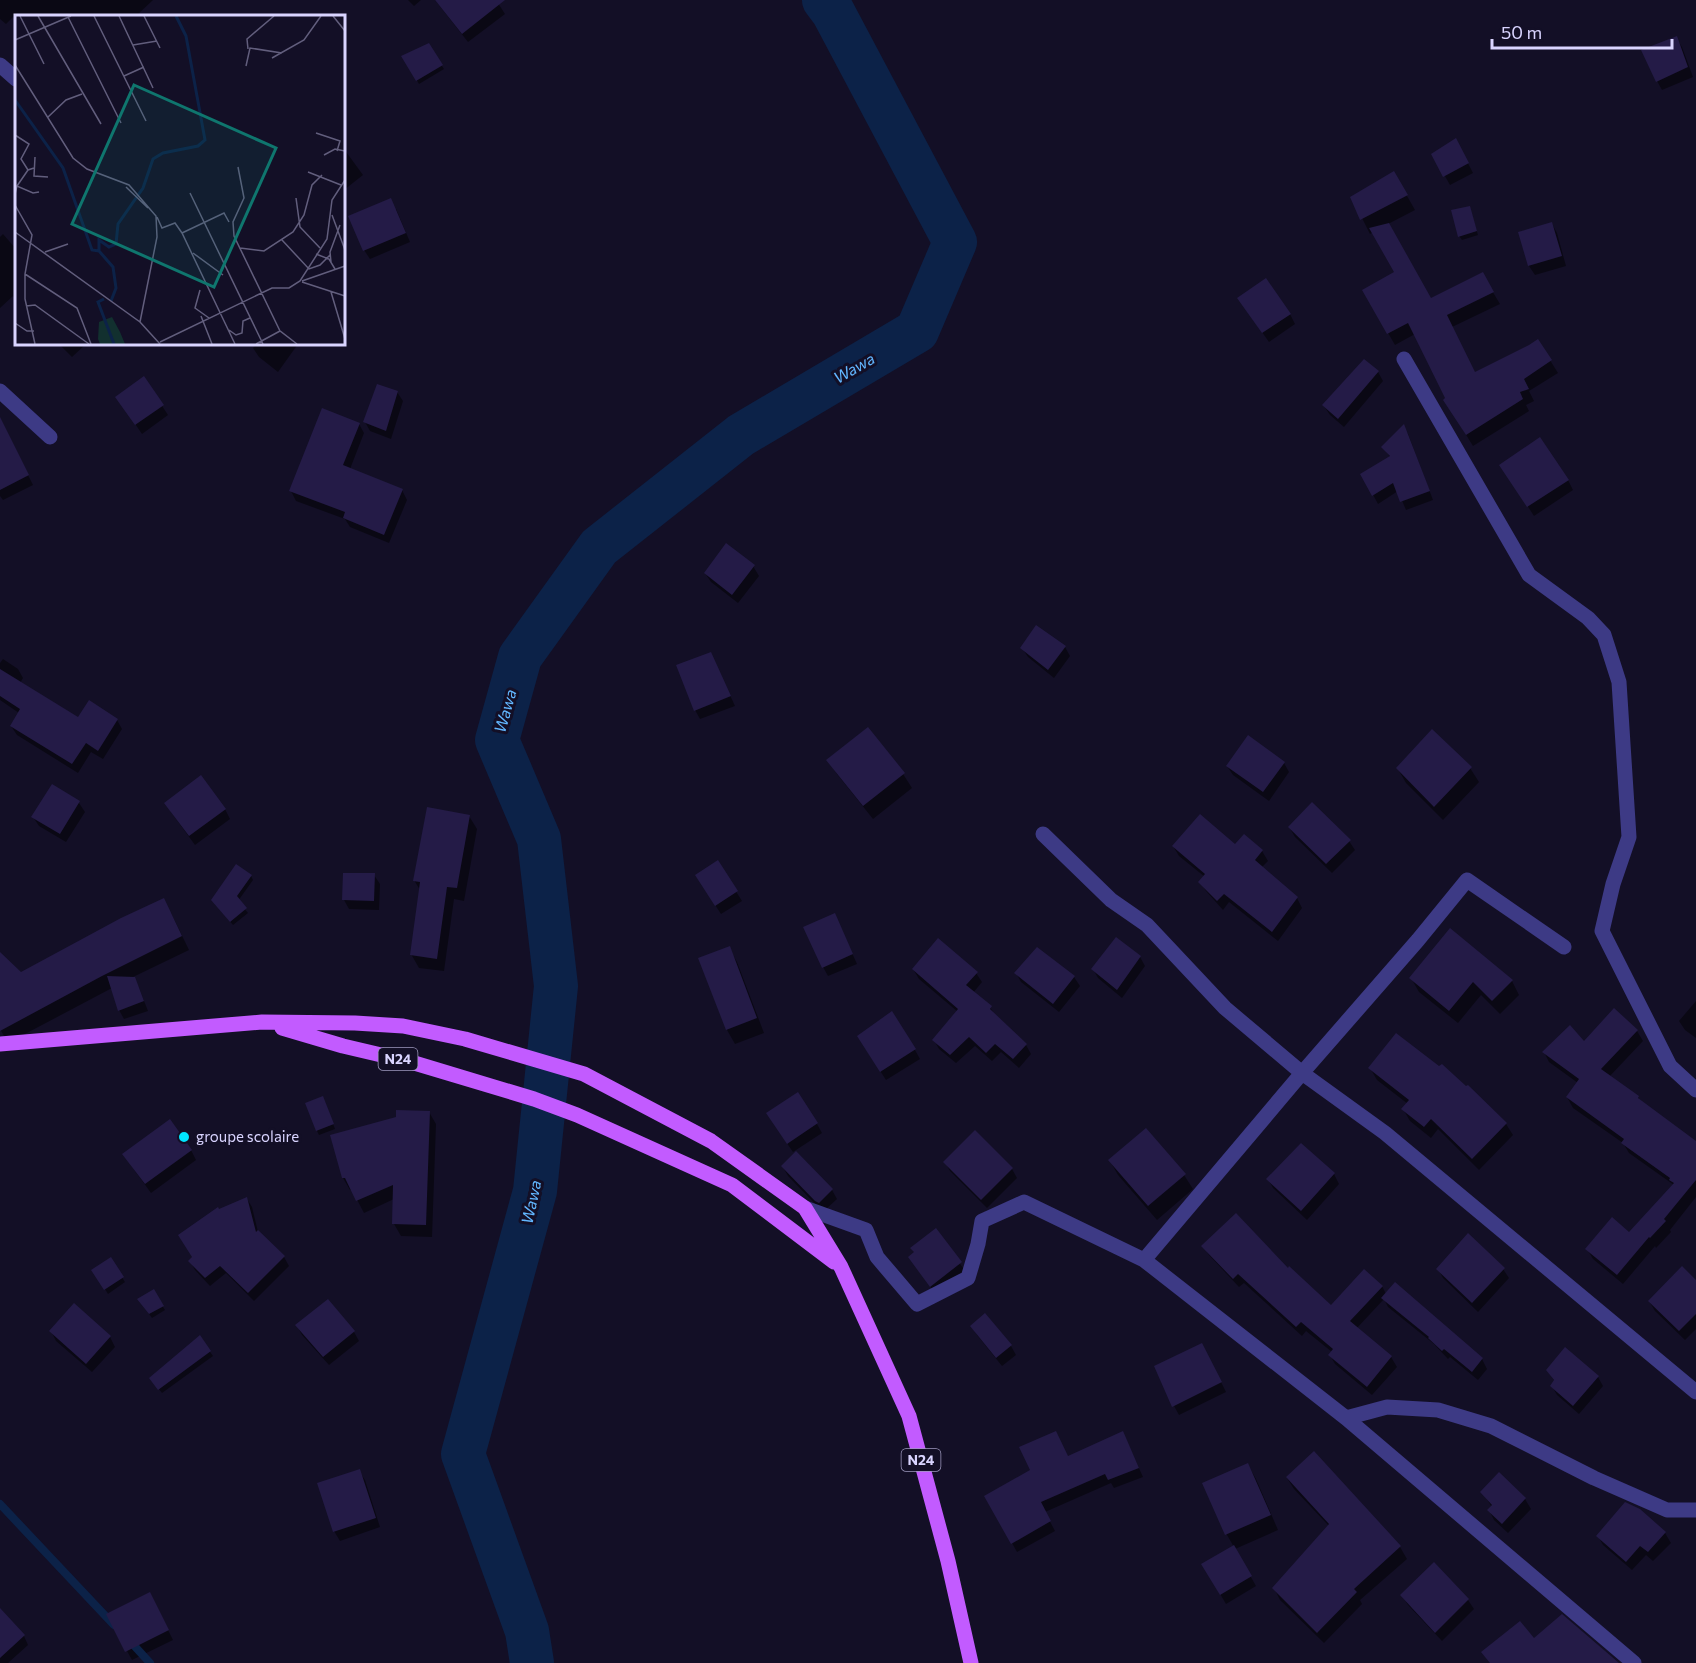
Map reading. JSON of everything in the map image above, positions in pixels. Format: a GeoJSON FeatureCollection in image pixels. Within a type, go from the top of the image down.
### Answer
{"type":"FeatureCollection","features":[{"type":"Feature","properties":{"kind":"main road","name":"N24"},"geometry":{"type":"LineString","coordinates":[[0,1044],[262,1022],[403,1026],[465,1040],[584,1074],[711,1141],[805,1208],[841,1267],[909,1416],[948,1561],[971,1663]]}},
{"type":"Feature","properties":{"kind":"main road","name":"N24"},"geometry":{"type":"LineString","coordinates":[[262,1022],[343,1046],[411,1062],[534,1099],[577,1115],[732,1185],[841,1267]]}},
{"type":"Feature","properties":{"kind":"street"},"geometry":{"type":"LineString","coordinates":[[0,65],[15,78]]}},
{"type":"Feature","properties":{"kind":"street"},"geometry":{"type":"LineString","coordinates":[[1404,359],[1529,574],[1588,618],[1604,635],[1619,682],[1629,837],[1613,885],[1602,931],[1670,1066],[1696,1090]]}},
{"type":"Feature","properties":{"kind":"street"},"geometry":{"type":"LineString","coordinates":[[0,392],[50,437]]}},
{"type":"Feature","properties":{"kind":"street"},"geometry":{"type":"LineString","coordinates":[[1043,834],[1111,900],[1147,925],[1225,1008],[1302,1073],[1385,1133],[1696,1392]]}},
{"type":"Feature","properties":{"kind":"street"},"geometry":{"type":"LineString","coordinates":[[1144,1260],[1467,880],[1564,947]]}},
{"type":"Feature","properties":{"kind":"street"},"geometry":{"type":"LineString","coordinates":[[805,1208],[866,1230],[877,1257],[917,1304],[968,1278],[978,1244],[981,1221],[1024,1202],[1144,1260],[1346,1418],[1634,1663]]}},
{"type":"Feature","properties":{"kind":"street"},"geometry":{"type":"LineString","coordinates":[[1346,1418],[1387,1407],[1438,1410],[1491,1426],[1594,1478],[1667,1510],[1696,1510]]}},
{"type":"Feature","properties":{"kind":"building"},"geometry":{"type":"Polygon","coordinates":[[[435,0],[505,0],[462,34],[435,0]]]}},
{"type":"Feature","properties":{"kind":"building"},"geometry":{"type":"Polygon","coordinates":[[[1677,36],[1688,67],[1656,82],[1641,50],[1677,36]]]}},
{"type":"Feature","properties":{"kind":"building"},"geometry":{"type":"Polygon","coordinates":[[[429,43],[443,65],[416,81],[401,56],[429,43]]]}},
{"type":"Feature","properties":{"kind":"building"},"geometry":{"type":"Polygon","coordinates":[[[1456,138],[1469,163],[1443,177],[1431,154],[1456,138]]]}},
{"type":"Feature","properties":{"kind":"building"},"geometry":{"type":"Polygon","coordinates":[[[1394,171],[1408,195],[1360,220],[1350,197],[1394,171]]]}},
{"type":"Feature","properties":{"kind":"building"},"geometry":{"type":"Polygon","coordinates":[[[391,198],[406,233],[363,251],[348,216],[391,198]]]}},
{"type":"Feature","properties":{"kind":"building"},"geometry":{"type":"Polygon","coordinates":[[[1470,206],[1477,231],[1458,237],[1451,210],[1470,206]]]}},
{"type":"Feature","properties":{"kind":"building"},"geometry":{"type":"Polygon","coordinates":[[[1552,222],[1562,256],[1528,266],[1518,232],[1552,222]]]}},
{"type":"Feature","properties":{"kind":"building"},"geometry":{"type":"Polygon","coordinates":[[[1389,223],[1431,298],[1483,272],[1494,292],[1447,315],[1475,372],[1538,339],[1552,360],[1524,379],[1529,389],[1520,392],[1523,399],[1466,435],[1443,400],[1445,398],[1408,323],[1387,334],[1362,290],[1394,272],[1369,228],[1389,223]]]}},
{"type":"Feature","properties":{"kind":"building"},"geometry":{"type":"Polygon","coordinates":[[[1266,278],[1291,314],[1262,333],[1237,298],[1266,278]]]}},
{"type":"Feature","properties":{"kind":"building"},"geometry":{"type":"Polygon","coordinates":[[[1364,359],[1379,371],[1338,419],[1322,405],[1364,359]]]}},
{"type":"Feature","properties":{"kind":"building"},"geometry":{"type":"Polygon","coordinates":[[[144,376],[164,405],[135,425],[115,397],[144,376]]]}},
{"type":"Feature","properties":{"kind":"building"},"geometry":{"type":"Polygon","coordinates":[[[377,384],[398,391],[386,431],[363,422],[377,384]]]}},
{"type":"Feature","properties":{"kind":"building"},"geometry":{"type":"Polygon","coordinates":[[[322,408],[360,423],[343,465],[403,489],[384,535],[343,518],[345,512],[289,491],[322,408]]]}},
{"type":"Feature","properties":{"kind":"building"},"geometry":{"type":"Polygon","coordinates":[[[0,417],[29,475],[0,490],[0,417]]]}},
{"type":"Feature","properties":{"kind":"building"},"geometry":{"type":"Polygon","coordinates":[[[1404,424],[1430,491],[1400,502],[1393,483],[1372,496],[1360,474],[1390,456],[1381,447],[1404,424]]]}},
{"type":"Feature","properties":{"kind":"building"},"geometry":{"type":"Polygon","coordinates":[[[1540,437],[1569,480],[1527,507],[1499,465],[1540,437]]]}},
{"type":"Feature","properties":{"kind":"building"},"geometry":{"type":"Polygon","coordinates":[[[726,543],[755,565],[732,595],[704,573],[726,543]]]}},
{"type":"Feature","properties":{"kind":"building"},"geometry":{"type":"Polygon","coordinates":[[[1036,625],[1066,646],[1048,670],[1020,648],[1036,625]]]}},
{"type":"Feature","properties":{"kind":"building"},"geometry":{"type":"Polygon","coordinates":[[[711,652],[731,696],[694,711],[676,665],[711,652]]]}},
{"type":"Feature","properties":{"kind":"building"},"geometry":{"type":"Polygon","coordinates":[[[0,669],[78,717],[89,700],[118,719],[98,751],[86,743],[72,764],[10,726],[20,709],[0,696],[0,669]]]}},
{"type":"Feature","properties":{"kind":"building"},"geometry":{"type":"Polygon","coordinates":[[[868,727],[905,773],[863,806],[826,760],[868,727]]]}},
{"type":"Feature","properties":{"kind":"building"},"geometry":{"type":"Polygon","coordinates":[[[1432,729],[1472,767],[1434,807],[1396,768],[1432,729]]]}},
{"type":"Feature","properties":{"kind":"building"},"geometry":{"type":"Polygon","coordinates":[[[1248,735],[1285,762],[1263,792],[1226,766],[1248,735]]]}},
{"type":"Feature","properties":{"kind":"building"},"geometry":{"type":"Polygon","coordinates":[[[201,775],[226,809],[189,836],[164,803],[201,775]]]}},
{"type":"Feature","properties":{"kind":"building"},"geometry":{"type":"Polygon","coordinates":[[[52,784],[80,801],[60,834],[31,817],[52,784]]]}},
{"type":"Feature","properties":{"kind":"building"},"geometry":{"type":"Polygon","coordinates":[[[1312,802],[1351,840],[1326,864],[1288,827],[1312,802]]]}},
{"type":"Feature","properties":{"kind":"building"},"geometry":{"type":"Polygon","coordinates":[[[427,807],[470,815],[457,888],[447,887],[437,959],[410,955],[420,882],[413,881],[427,807]]]}},
{"type":"Feature","properties":{"kind":"building"},"geometry":{"type":"Polygon","coordinates":[[[1200,814],[1235,844],[1244,834],[1263,850],[1255,860],[1298,897],[1272,932],[1224,894],[1217,901],[1198,882],[1205,874],[1172,846],[1200,814]]]}},
{"type":"Feature","properties":{"kind":"building"},"geometry":{"type":"Polygon","coordinates":[[[718,860],[738,891],[715,906],[695,875],[718,860]]]}},
{"type":"Feature","properties":{"kind":"building"},"geometry":{"type":"Polygon","coordinates":[[[236,864],[252,875],[237,896],[247,908],[230,922],[211,900],[236,864]]]}},
{"type":"Feature","properties":{"kind":"building"},"geometry":{"type":"Polygon","coordinates":[[[343,873],[375,873],[374,901],[342,900],[343,873]]]}},
{"type":"Feature","properties":{"kind":"building"},"geometry":{"type":"Polygon","coordinates":[[[164,898],[182,936],[0,1031],[0,952],[21,972],[121,918],[164,898]]]}},
{"type":"Feature","properties":{"kind":"building"},"geometry":{"type":"Polygon","coordinates":[[[835,913],[853,954],[822,968],[803,927],[835,913]]]}},
{"type":"Feature","properties":{"kind":"building"},"geometry":{"type":"Polygon","coordinates":[[[1450,928],[1513,980],[1492,1001],[1473,982],[1449,1011],[1409,978],[1450,928]]]}},
{"type":"Feature","properties":{"kind":"building"},"geometry":{"type":"Polygon","coordinates":[[[1116,937],[1141,956],[1117,990],[1091,969],[1116,937]]]}},
{"type":"Feature","properties":{"kind":"building"},"geometry":{"type":"Polygon","coordinates":[[[938,938],[978,972],[966,985],[992,1006],[990,1009],[1027,1044],[1013,1059],[995,1044],[986,1053],[969,1037],[950,1055],[932,1040],[958,1009],[912,969],[938,938]]]}},
{"type":"Feature","properties":{"kind":"building"},"geometry":{"type":"Polygon","coordinates":[[[730,946],[757,1018],[726,1030],[698,958],[730,946]]]}},
{"type":"Feature","properties":{"kind":"building"},"geometry":{"type":"Polygon","coordinates":[[[1037,947],[1075,976],[1053,1004],[1014,973],[1037,947]]]}},
{"type":"Feature","properties":{"kind":"building"},"geometry":{"type":"Polygon","coordinates":[[[107,976],[135,977],[144,1001],[118,1011],[107,976]]]}},
{"type":"Feature","properties":{"kind":"building"},"geometry":{"type":"Polygon","coordinates":[[[1614,1008],[1638,1030],[1601,1069],[1696,1141],[1696,1180],[1664,1219],[1666,1221],[1649,1237],[1617,1275],[1585,1249],[1612,1217],[1629,1232],[1674,1183],[1621,1143],[1624,1139],[1566,1097],[1579,1079],[1542,1052],[1570,1025],[1584,1041],[1614,1008]]]}},
{"type":"Feature","properties":{"kind":"building"},"geometry":{"type":"Polygon","coordinates":[[[892,1011],[916,1049],[880,1072],[857,1036],[892,1011]]]}},
{"type":"Feature","properties":{"kind":"building"},"geometry":{"type":"Polygon","coordinates":[[[1396,1033],[1439,1066],[1442,1064],[1466,1086],[1468,1085],[1507,1123],[1472,1159],[1431,1119],[1424,1127],[1401,1109],[1409,1100],[1368,1068],[1396,1033]]]}},
{"type":"Feature","properties":{"kind":"building"},"geometry":{"type":"Polygon","coordinates":[[[798,1092],[818,1123],[787,1144],[766,1113],[798,1092]]]}},
{"type":"Feature","properties":{"kind":"building"},"geometry":{"type":"Polygon","coordinates":[[[323,1096],[334,1124],[316,1131],[305,1103],[323,1096]]]}},
{"type":"Feature","properties":{"kind":"building"},"geometry":{"type":"Polygon","coordinates":[[[396,1110],[430,1111],[426,1225],[392,1224],[393,1185],[356,1201],[345,1178],[342,1178],[330,1135],[396,1117],[396,1110]]]}},
{"type":"Feature","properties":{"kind":"building"},"geometry":{"type":"Polygon","coordinates":[[[170,1119],[192,1150],[145,1184],[122,1154],[170,1119]]]}},
{"type":"Feature","properties":{"kind":"building"},"geometry":{"type":"Polygon","coordinates":[[[1146,1128],[1186,1174],[1148,1206],[1108,1160],[1146,1128]]]}},
{"type":"Feature","properties":{"kind":"building"},"geometry":{"type":"Polygon","coordinates":[[[975,1130],[1013,1168],[981,1200],[943,1162],[975,1130]]]}},
{"type":"Feature","properties":{"kind":"building"},"geometry":{"type":"Polygon","coordinates":[[[1301,1143],[1335,1173],[1301,1211],[1266,1179],[1301,1143]]]}},
{"type":"Feature","properties":{"kind":"building"},"geometry":{"type":"Polygon","coordinates":[[[796,1151],[833,1189],[819,1203],[781,1166],[796,1151]]]}},
{"type":"Feature","properties":{"kind":"building"},"geometry":{"type":"Polygon","coordinates":[[[247,1197],[256,1232],[258,1230],[285,1256],[248,1293],[220,1266],[205,1278],[188,1261],[192,1257],[178,1235],[218,1207],[219,1209],[247,1197]]]}},
{"type":"Feature","properties":{"kind":"building"},"geometry":{"type":"Polygon","coordinates":[[[1236,1213],[1288,1268],[1289,1266],[1331,1305],[1364,1269],[1383,1286],[1350,1321],[1392,1356],[1367,1387],[1328,1355],[1333,1349],[1301,1322],[1296,1327],[1238,1274],[1233,1279],[1201,1246],[1236,1213]]]}},
{"type":"Feature","properties":{"kind":"building"},"geometry":{"type":"Polygon","coordinates":[[[936,1228],[962,1262],[930,1287],[908,1257],[914,1252],[910,1248],[936,1228]]]}},
{"type":"Feature","properties":{"kind":"building"},"geometry":{"type":"Polygon","coordinates":[[[1468,1233],[1505,1268],[1472,1303],[1436,1269],[1468,1233]]]}},
{"type":"Feature","properties":{"kind":"building"},"geometry":{"type":"Polygon","coordinates":[[[111,1257],[124,1277],[104,1290],[91,1270],[111,1257]]]}},
{"type":"Feature","properties":{"kind":"building"},"geometry":{"type":"Polygon","coordinates":[[[1682,1266],[1696,1280],[1696,1314],[1679,1331],[1648,1301],[1682,1266]]]}},
{"type":"Feature","properties":{"kind":"building"},"geometry":{"type":"Polygon","coordinates":[[[1395,1282],[1483,1358],[1472,1372],[1444,1349],[1442,1351],[1429,1337],[1381,1298],[1395,1282]]]}},
{"type":"Feature","properties":{"kind":"building"},"geometry":{"type":"Polygon","coordinates":[[[154,1289],[164,1306],[149,1314],[137,1299],[154,1289]]]}},
{"type":"Feature","properties":{"kind":"building"},"geometry":{"type":"Polygon","coordinates":[[[328,1299],[355,1331],[323,1357],[295,1325],[328,1299]]]}},
{"type":"Feature","properties":{"kind":"building"},"geometry":{"type":"Polygon","coordinates":[[[74,1303],[111,1336],[86,1364],[49,1331],[74,1303]]]}},
{"type":"Feature","properties":{"kind":"building"},"geometry":{"type":"Polygon","coordinates":[[[985,1313],[1012,1345],[996,1358],[970,1326],[985,1313]]]}},
{"type":"Feature","properties":{"kind":"building"},"geometry":{"type":"Polygon","coordinates":[[[200,1335],[211,1351],[158,1390],[149,1378],[200,1335]]]}},
{"type":"Feature","properties":{"kind":"building"},"geometry":{"type":"Polygon","coordinates":[[[1202,1343],[1222,1382],[1172,1407],[1154,1366],[1202,1343]]]}},
{"type":"Feature","properties":{"kind":"building"},"geometry":{"type":"Polygon","coordinates":[[[1565,1347],[1599,1376],[1573,1406],[1550,1386],[1554,1380],[1546,1370],[1565,1347]]]}},
{"type":"Feature","properties":{"kind":"building"},"geometry":{"type":"Polygon","coordinates":[[[1056,1431],[1068,1456],[1123,1431],[1139,1468],[1108,1480],[1105,1474],[1041,1502],[1051,1521],[1011,1544],[984,1496],[1030,1470],[1019,1447],[1056,1431]]]}},
{"type":"Feature","properties":{"kind":"building"},"geometry":{"type":"Polygon","coordinates":[[[1314,1451],[1401,1546],[1354,1589],[1357,1592],[1317,1633],[1272,1588],[1329,1524],[1286,1477],[1314,1451]]]}},
{"type":"Feature","properties":{"kind":"building"},"geometry":{"type":"Polygon","coordinates":[[[1248,1463],[1271,1515],[1225,1535],[1202,1483],[1248,1463]]]}},
{"type":"Feature","properties":{"kind":"building"},"geometry":{"type":"Polygon","coordinates":[[[360,1469],[376,1518],[333,1532],[317,1483],[360,1469]]]}},
{"type":"Feature","properties":{"kind":"building"},"geometry":{"type":"Polygon","coordinates":[[[1499,1472],[1526,1498],[1502,1524],[1487,1510],[1492,1505],[1480,1492],[1499,1472]]]}},
{"type":"Feature","properties":{"kind":"building"},"geometry":{"type":"Polygon","coordinates":[[[1625,1502],[1640,1509],[1666,1532],[1648,1552],[1640,1546],[1626,1562],[1596,1536],[1625,1502]]]}},
{"type":"Feature","properties":{"kind":"building"},"geometry":{"type":"Polygon","coordinates":[[[1234,1545],[1252,1576],[1220,1595],[1201,1564],[1234,1545]]]}},
{"type":"Feature","properties":{"kind":"building"},"geometry":{"type":"Polygon","coordinates":[[[1434,1562],[1469,1599],[1435,1633],[1400,1595],[1434,1562]]]}},
{"type":"Feature","properties":{"kind":"building"},"geometry":{"type":"Polygon","coordinates":[[[150,1592],[169,1630],[125,1652],[106,1614],[150,1592]]]}},
{"type":"Feature","properties":{"kind":"building"},"geometry":{"type":"Polygon","coordinates":[[[0,1608],[25,1635],[0,1658],[0,1608]]]}},
{"type":"Feature","properties":{"kind":"building"},"geometry":{"type":"Polygon","coordinates":[[[1562,1614],[1619,1663],[1490,1663],[1481,1652],[1520,1621],[1534,1638],[1562,1614]]]}},
{"type":"Feature","properties":{"kind":"waterway","name":"Wawa"},"geometry":{"type":"LineString","coordinates":[[532,1663],[527,1631],[463,1454],[535,1191],[556,986],[539,839],[497,740],[520,657],[599,547],[741,435],[917,331],[955,242],[833,12],[824,0]]}},
{"type":"Feature","properties":{"kind":"waterway"},"geometry":{"type":"LineString","coordinates":[[0,1504],[114,1625]]}},
{"type":"Feature","properties":{"kind":"waterway"},"geometry":{"type":"LineString","coordinates":[[129,1640],[150,1663]]}},
{"type":"Feature","properties":{"kind":"place","name":"groupe scolaire"},"geometry":{"type":"Point","coordinates":[184,1137]}}]}
